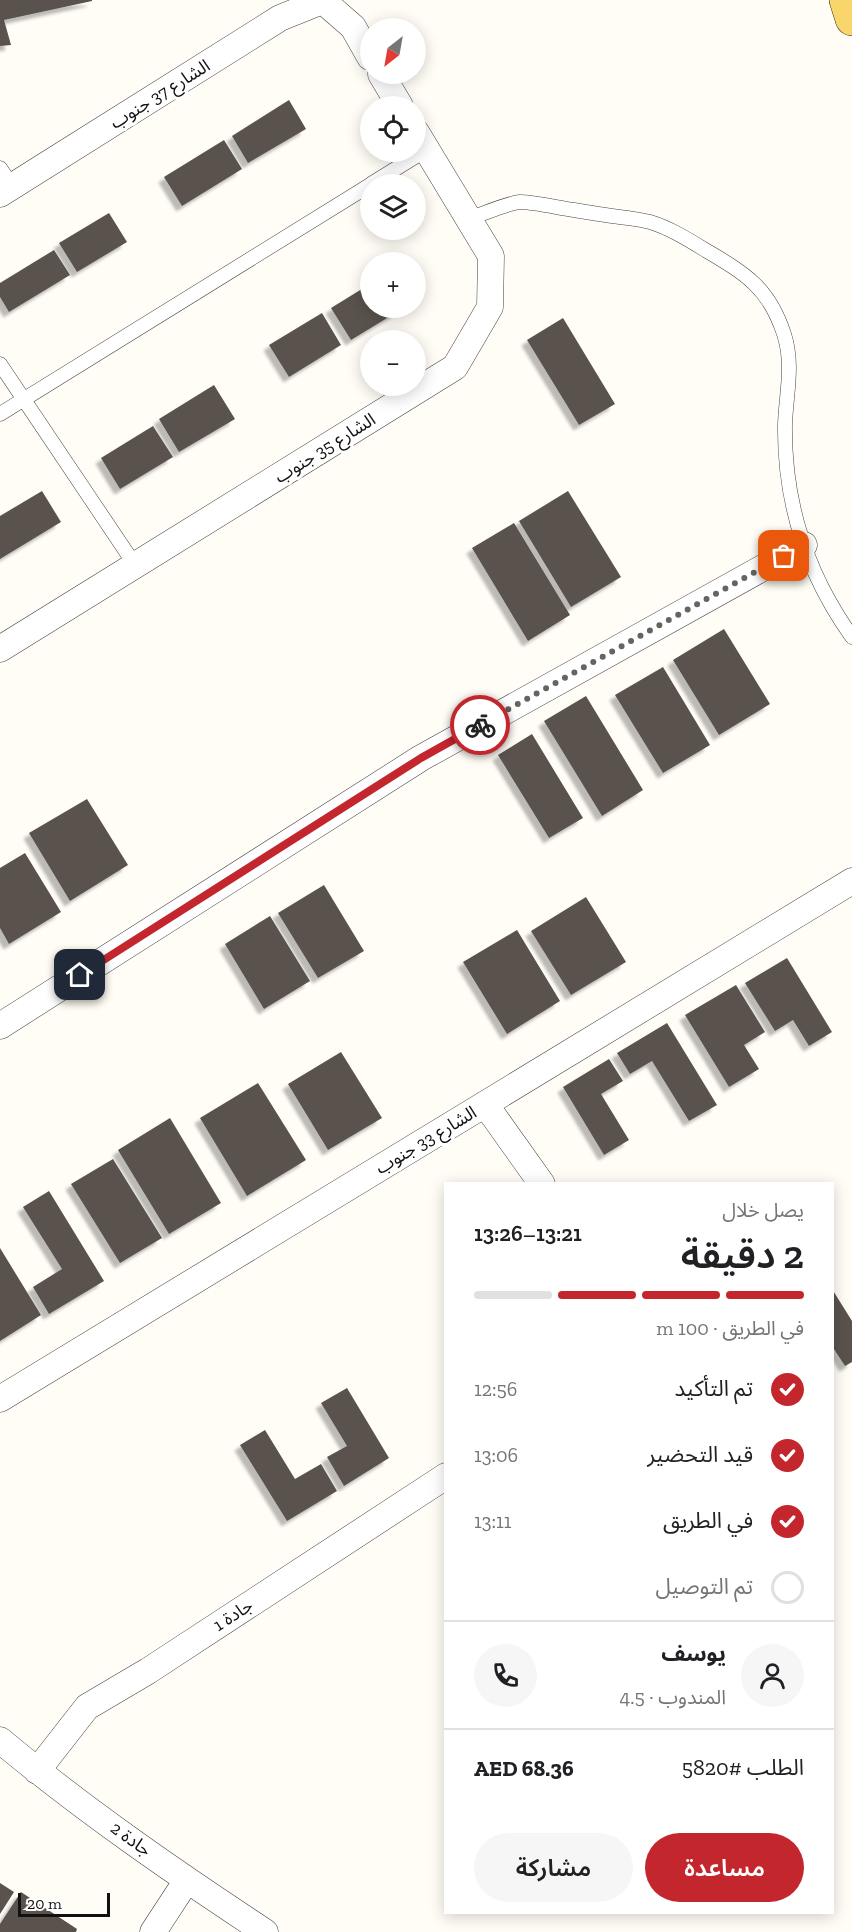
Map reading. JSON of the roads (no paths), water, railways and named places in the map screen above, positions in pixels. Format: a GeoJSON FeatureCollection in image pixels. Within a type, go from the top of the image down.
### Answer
{"type":"FeatureCollection","features":[{"type":"Feature","properties":{"kind":"main road"},"geometry":{"type":"LineString","coordinates":[[846,0],[852,19]]}},
{"type":"Feature","properties":{"kind":"street"},"geometry":{"type":"LineString","coordinates":[[322,0],[353,27],[360,39]]}},
{"type":"Feature","properties":{"kind":"street","name":"الشارع 37 جنوب"},"geometry":{"type":"LineString","coordinates":[[4,183],[280,18],[322,0]]}},
{"type":"Feature","properties":{"kind":"street","name":"الشارع 35 جنوب"},"geometry":{"type":"LineString","coordinates":[[0,649],[455,367],[490,307],[491,256],[426,149]]}},
{"type":"Feature","properties":{"kind":"street"},"geometry":{"type":"LineString","coordinates":[[0,1026],[421,758],[804,545]]}},
{"type":"Feature","properties":{"kind":"street","name":"الشارع 33 جنوب"},"geometry":{"type":"LineString","coordinates":[[0,1399],[852,881]]}},
{"type":"Feature","properties":{"kind":"street"},"geometry":{"type":"LineString","coordinates":[[485,1104],[541,1182]]}},
{"type":"Feature","properties":{"kind":"street","name":"جادة 1"},"geometry":{"type":"LineString","coordinates":[[38,1771],[87,1707],[148,1671],[444,1477]]}},
{"type":"Feature","properties":{"kind":"street","name":"جادة 2"},"geometry":{"type":"LineString","coordinates":[[0,1740],[38,1771],[187,1880],[265,1932]]}},
{"type":"Feature","properties":{"kind":"street"},"geometry":{"type":"LineString","coordinates":[[153,1932],[187,1880]]}},
{"type":"Feature","properties":{"kind":"lane"},"geometry":{"type":"LineString","coordinates":[[384,174],[397,162]]}},
{"type":"Feature","properties":{"kind":"lane"},"geometry":{"type":"LineString","coordinates":[[0,414],[360,192]]}},
{"type":"Feature","properties":{"kind":"lane"},"geometry":{"type":"LineString","coordinates":[[468,219],[519,202],[649,221],[690,241],[750,278],[765,295],[777,314],[790,360],[790,385],[785,422],[785,459],[790,495],[804,545],[827,598],[852,637]]}},
{"type":"Feature","properties":{"kind":"lane"},"geometry":{"type":"LineString","coordinates":[[0,364],[135,566]]}}]}
